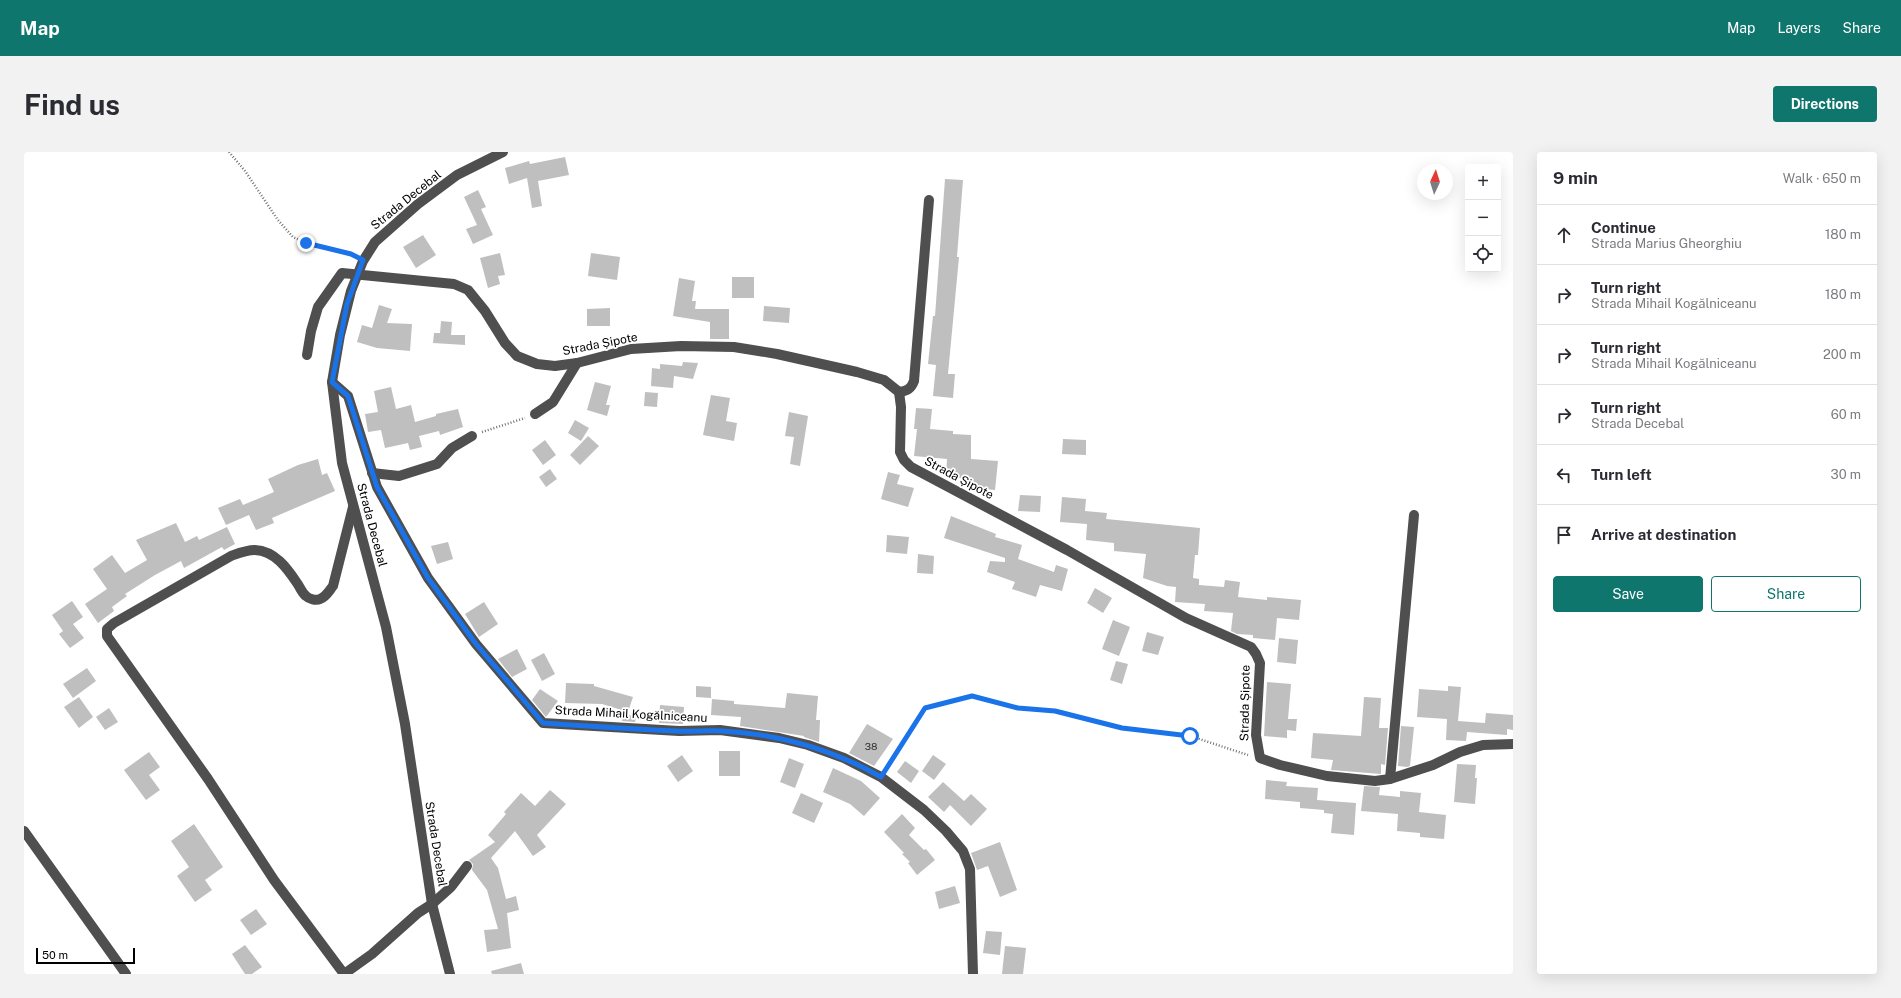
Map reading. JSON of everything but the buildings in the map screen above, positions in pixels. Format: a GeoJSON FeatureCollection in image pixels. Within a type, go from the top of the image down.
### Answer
{"type":"FeatureCollection","features":[{"type":"Feature","properties":{"kind":"street","name":"Strada Decebal"},"geometry":{"type":"LineString","coordinates":[[450,974],[432,904],[405,724],[386,627],[342,463],[332,382],[347,304],[363,260],[375,242],[418,204],[457,175],[503,152]]}},
{"type":"Feature","properties":{"kind":"street"},"geometry":{"type":"LineString","coordinates":[[898,392],[907,391],[912,386],[914,381],[929,200]]}},
{"type":"Feature","properties":{"kind":"street","name":"Strada Șipote"},"geometry":{"type":"LineString","coordinates":[[306,355],[318,307],[342,273],[454,284],[468,290],[485,311],[505,343],[517,356],[537,364],[555,366],[631,349],[680,346],[734,347],[777,354],[857,372],[884,380],[898,392],[901,407],[900,452],[904,460],[911,467],[1067,550],[1186,618],[1251,647],[1260,663],[1256,735],[1260,758]]}},
{"type":"Feature","properties":{"kind":"street"},"geometry":{"type":"LineString","coordinates":[[535,414],[553,402],[576,362]]}},
{"type":"Feature","properties":{"kind":"street","name":"Strada Mihail Kogălniceanu"},"geometry":{"type":"LineString","coordinates":[[332,382],[348,396],[377,487],[428,578],[476,644],[543,723],[679,731],[720,730],[779,738],[823,750],[844,758],[881,777],[924,810],[946,831],[963,851],[970,869],[973,974]]}},
{"type":"Feature","properties":{"kind":"street"},"geometry":{"type":"LineString","coordinates":[[372,473],[399,476],[437,464],[452,448],[472,436]]}},
{"type":"Feature","properties":{"kind":"street"},"geometry":{"type":"LineString","coordinates":[[353,504],[333,586],[326,595],[319,600],[311,599],[306,596],[290,571],[279,560],[270,554],[256,550],[246,551],[231,556],[114,624],[107,629],[107,636],[208,779],[274,880],[344,974],[372,954],[418,913],[432,904],[451,887],[467,866]]}},
{"type":"Feature","properties":{"kind":"street"},"geometry":{"type":"LineString","coordinates":[[1390,779],[1414,515]]}},
{"type":"Feature","properties":{"kind":"street"},"geometry":{"type":"LineString","coordinates":[[1260,758],[1280,765],[1327,776],[1375,782],[1390,779],[1434,765],[1460,752],[1483,745],[1513,744]]}},
{"type":"Feature","properties":{"kind":"street"},"geometry":{"type":"LineString","coordinates":[[24,832],[126,974]]}},
{"type":"Feature","properties":{"kind":"path"},"geometry":{"type":"LineString","coordinates":[[229,152],[245,171],[278,220],[294,237],[306,243],[351,254],[363,260]]}},
{"type":"Feature","properties":{"kind":"path"},"geometry":{"type":"LineString","coordinates":[[472,436],[535,414]]}},
{"type":"Feature","properties":{"kind":"path"},"geometry":{"type":"LineString","coordinates":[[881,777],[925,708],[972,696],[1018,708],[1055,711],[1122,728],[1190,736],[1260,758]]}},
{"type":"Feature","properties":{"kind":"route"},"geometry":{"type":"LineString","coordinates":[[306,243],[351,254],[363,260],[347,304],[332,382],[348,396],[377,487],[386,500],[412,551],[428,578],[500,675],[543,723],[610,728],[679,731],[720,730],[748,733],[808,745],[844,758],[881,777],[925,708],[972,696],[1018,708],[1055,711],[1122,728],[1190,736]]}}]}
